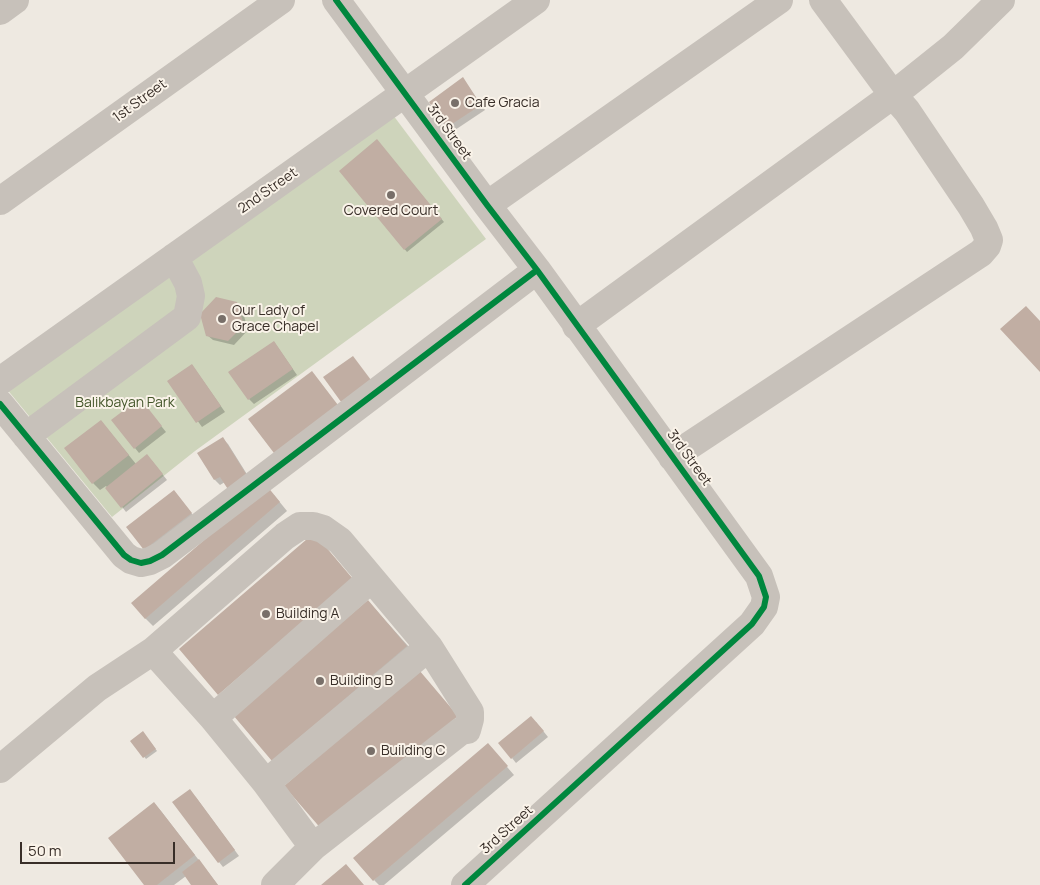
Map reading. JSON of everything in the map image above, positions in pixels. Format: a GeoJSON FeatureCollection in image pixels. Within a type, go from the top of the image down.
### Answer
{"type":"FeatureCollection","features":[{"type":"Feature","properties":{"kind":"street"},"geometry":{"type":"LineString","coordinates":[[0,11],[15,0]]}},
{"type":"Feature","properties":{"kind":"street","name":"1st Street"},"geometry":{"type":"LineString","coordinates":[[0,201],[281,0]]}},
{"type":"Feature","properties":{"kind":"street","name":"3rd Street"},"geometry":{"type":"LineString","coordinates":[[336,0],[537,270],[759,576],[766,597],[764,608],[752,624],[465,885]]}},
{"type":"Feature","properties":{"kind":"street","name":"2nd Street"},"geometry":{"type":"LineString","coordinates":[[0,381],[536,0]]}},
{"type":"Feature","properties":{"kind":"street"},"geometry":{"type":"LineString","coordinates":[[487,205],[779,0]]}},
{"type":"Feature","properties":{"kind":"street"},"geometry":{"type":"LineString","coordinates":[[672,457],[981,253],[989,240],[976,213],[907,111],[892,95],[823,0]]}},
{"type":"Feature","properties":{"kind":"street"},"geometry":{"type":"LineString","coordinates":[[576,326],[892,95],[953,47],[1001,0]]}},
{"type":"Feature","properties":{"kind":"street"},"geometry":{"type":"LineString","coordinates":[[26,436],[187,317],[191,296],[188,284],[174,257]]}},
{"type":"Feature","properties":{"kind":"street"},"geometry":{"type":"LineString","coordinates":[[0,404],[124,555],[131,560],[141,563],[162,555],[537,270]]}},
{"type":"Feature","properties":{"kind":"street"},"geometry":{"type":"LineString","coordinates":[[0,769],[97,688],[153,651],[286,536],[300,526],[312,526],[323,529],[340,541],[429,648],[470,712],[470,719],[467,730],[461,730],[313,847],[275,885]]}},
{"type":"Feature","properties":{"kind":"street"},"geometry":{"type":"LineString","coordinates":[[213,718],[371,579]]}},
{"type":"Feature","properties":{"kind":"street"},"geometry":{"type":"LineString","coordinates":[[266,783],[429,648]]}},
{"type":"Feature","properties":{"kind":"street"},"geometry":{"type":"LineString","coordinates":[[153,651],[213,718],[266,783],[313,847]]}},
{"type":"Feature","properties":{"kind":"green space","name":"Balikbayan Park"},"geometry":{"type":"Polygon","coordinates":[[[393,115],[486,239],[195,451],[112,517],[6,388],[393,115]]]}},
{"type":"Feature","properties":{"kind":"building","name":"Cafe Gracia"},"geometry":{"type":"Polygon","coordinates":[[[463,77],[481,105],[446,128],[429,102],[463,77]]]}},
{"type":"Feature","properties":{"kind":"building","name":"Covered Court"},"geometry":{"type":"Polygon","coordinates":[[[377,139],[442,219],[404,250],[339,171],[377,139]]]}},
{"type":"Feature","properties":{"kind":"building","name":"Our Lady of Grace Chapel"},"geometry":{"type":"Polygon","coordinates":[[[216,297],[237,302],[244,325],[228,341],[206,336],[200,314],[216,297]]]}},
{"type":"Feature","properties":{"kind":"building"},"geometry":{"type":"Polygon","coordinates":[[[1026,306],[1040,321],[1040,372],[1000,329],[1026,306]]]}},
{"type":"Feature","properties":{"kind":"building"},"geometry":{"type":"Polygon","coordinates":[[[274,341],[293,369],[248,400],[228,372],[274,341]]]}},
{"type":"Feature","properties":{"kind":"building"},"geometry":{"type":"Polygon","coordinates":[[[353,356],[374,384],[344,406],[323,377],[353,356]]]}},
{"type":"Feature","properties":{"kind":"building"},"geometry":{"type":"Polygon","coordinates":[[[192,364],[221,406],[196,423],[167,381],[192,364]]]}},
{"type":"Feature","properties":{"kind":"building"},"geometry":{"type":"Polygon","coordinates":[[[312,371],[341,409],[277,457],[248,419],[312,371]]]}},
{"type":"Feature","properties":{"kind":"building"},"geometry":{"type":"Polygon","coordinates":[[[140,398],[162,426],[134,449],[111,420],[140,398]]]}},
{"type":"Feature","properties":{"kind":"building"},"geometry":{"type":"Polygon","coordinates":[[[101,420],[129,455],[92,484],[64,448],[101,420]]]}},
{"type":"Feature","properties":{"kind":"building"},"geometry":{"type":"Polygon","coordinates":[[[223,437],[251,482],[231,494],[220,477],[214,480],[197,453],[223,437]]]}},
{"type":"Feature","properties":{"kind":"building"},"geometry":{"type":"Polygon","coordinates":[[[147,454],[163,474],[121,508],[105,488],[147,454]]]}},
{"type":"Feature","properties":{"kind":"building"},"geometry":{"type":"Polygon","coordinates":[[[267,486],[280,502],[145,619],[131,603],[267,486]]]}},
{"type":"Feature","properties":{"kind":"building"},"geometry":{"type":"Polygon","coordinates":[[[174,490],[192,513],[144,550],[126,527],[174,490]]]}},
{"type":"Feature","properties":{"kind":"building","name":"Building A"},"geometry":{"type":"Polygon","coordinates":[[[314,533],[353,579],[218,695],[179,649],[314,533]]]}},
{"type":"Feature","properties":{"kind":"building","name":"Building B"},"geometry":{"type":"Polygon","coordinates":[[[368,600],[407,646],[272,761],[233,715],[368,600]]]}},
{"type":"Feature","properties":{"kind":"building","name":"Building C"},"geometry":{"type":"Polygon","coordinates":[[[419,670],[458,716],[323,831],[284,786],[419,670]]]}},
{"type":"Feature","properties":{"kind":"building"},"geometry":{"type":"Polygon","coordinates":[[[531,716],[544,731],[511,759],[498,743],[531,716]]]}},
{"type":"Feature","properties":{"kind":"building"},"geometry":{"type":"Polygon","coordinates":[[[143,731],[156,749],[143,758],[130,741],[143,731]]]}},
{"type":"Feature","properties":{"kind":"building"},"geometry":{"type":"Polygon","coordinates":[[[488,743],[508,766],[373,881],[353,858],[488,743]]]}},
{"type":"Feature","properties":{"kind":"building"},"geometry":{"type":"Polygon","coordinates":[[[190,789],[235,850],[218,863],[172,802],[190,789]]]}},
{"type":"Feature","properties":{"kind":"building"},"geometry":{"type":"Polygon","coordinates":[[[154,802],[195,855],[157,885],[144,885],[108,838],[154,802]]]}},
{"type":"Feature","properties":{"kind":"building"},"geometry":{"type":"Polygon","coordinates":[[[199,859],[218,885],[191,885],[182,872],[199,859]]]}},
{"type":"Feature","properties":{"kind":"building"},"geometry":{"type":"Polygon","coordinates":[[[346,864],[364,885],[321,885],[346,864]]]}},
{"type":"Feature","properties":{"kind":"cycle path"},"geometry":{"type":"LineString","coordinates":[[336,0],[537,270],[759,576],[766,597],[764,607],[752,624],[465,885]]}},
{"type":"Feature","properties":{"kind":"cycle path"},"geometry":{"type":"LineString","coordinates":[[0,404],[124,555],[131,560],[141,563],[150,561],[162,555],[537,270]]}},
{"type":"Feature","properties":{"kind":"place","name":"Cafe Gracia"},"geometry":{"type":"Point","coordinates":[455,103]}},
{"type":"Feature","properties":{"kind":"place","name":"Covered Court"},"geometry":{"type":"Point","coordinates":[391,195]}},
{"type":"Feature","properties":{"kind":"place","name":"Our Lady of Grace Chapel"},"geometry":{"type":"Point","coordinates":[222,319]}},
{"type":"Feature","properties":{"kind":"place","name":"Building A"},"geometry":{"type":"Point","coordinates":[266,614]}},
{"type":"Feature","properties":{"kind":"place","name":"Building B"},"geometry":{"type":"Point","coordinates":[320,681]}},
{"type":"Feature","properties":{"kind":"place","name":"Building C"},"geometry":{"type":"Point","coordinates":[371,751]}}]}
